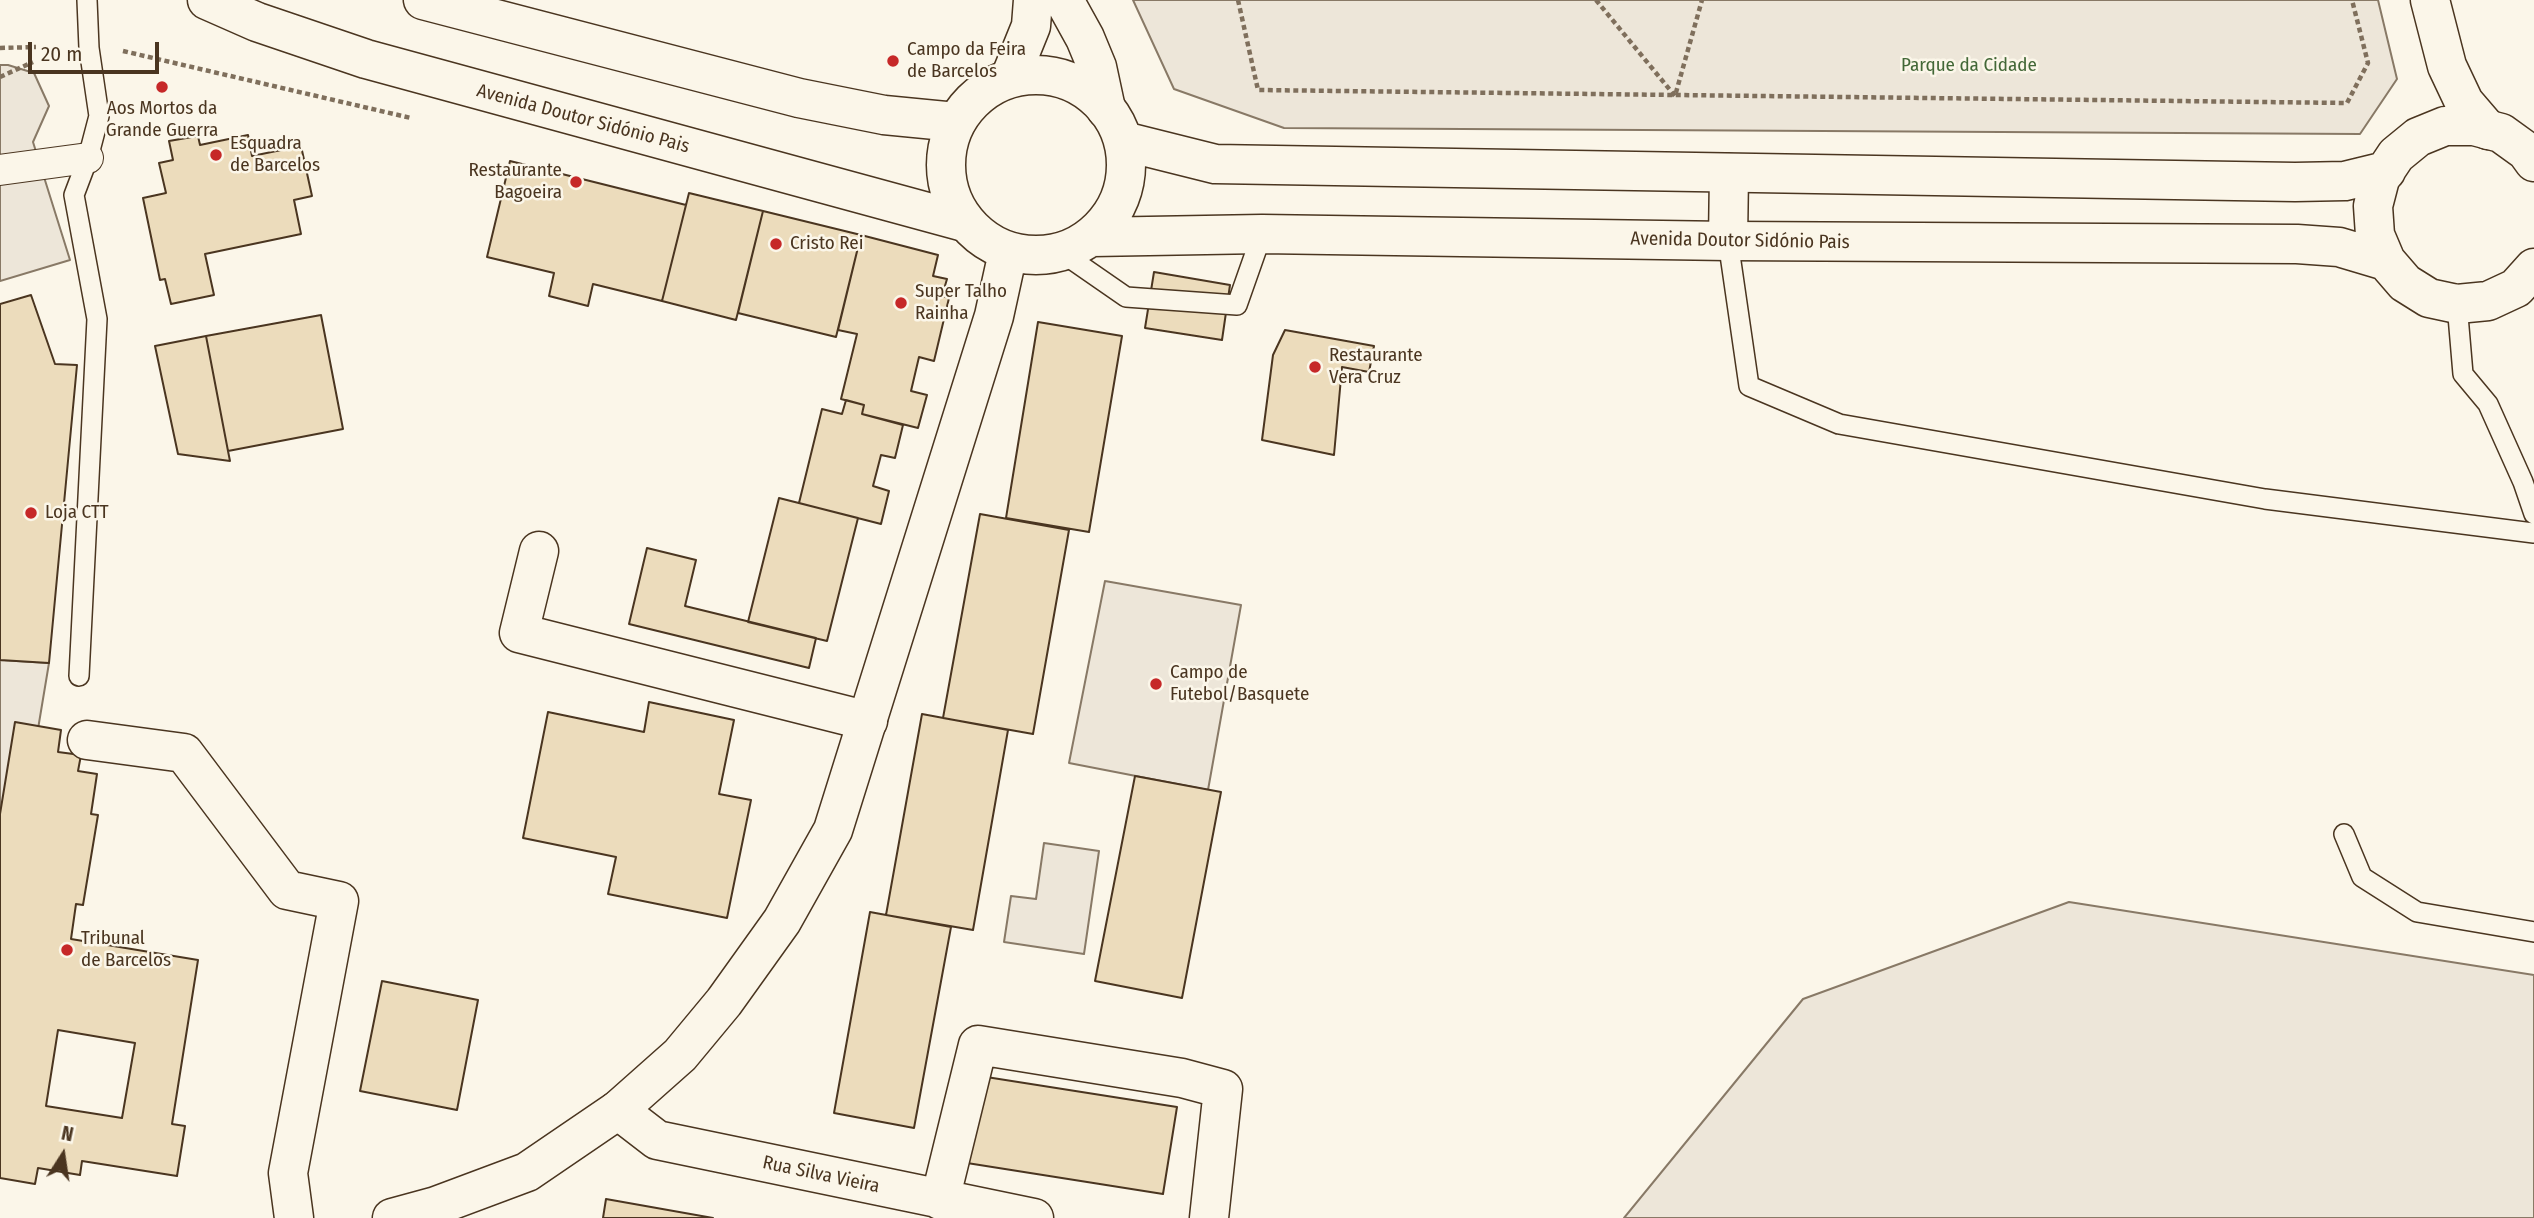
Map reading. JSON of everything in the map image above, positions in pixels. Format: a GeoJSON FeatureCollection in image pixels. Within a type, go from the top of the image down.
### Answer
{"type":"FeatureCollection","features":[{"type":"Feature","properties":{"kind":"main road","name":"Avenida Doutor Sidónio Pais"},"geometry":{"type":"LineString","coordinates":[[208,0],[257,22],[366,59],[964,222]]}},
{"type":"Feature","properties":{"kind":"main road"},"geometry":{"type":"LineString","coordinates":[[423,0],[799,98],[884,115],[956,122]]}},
{"type":"Feature","properties":{"kind":"main road"},"geometry":{"type":"LineString","coordinates":[[1010,78],[1031,26],[1033,0]]}},
{"type":"Feature","properties":{"kind":"main road"},"geometry":{"type":"LineString","coordinates":[[1064,0],[1097,67],[1114,125],[1126,167],[1122,193],[1111,217],[1076,245],[1034,256],[1008,252],[984,240],[964,222],[951,200],[945,173],[947,146],[956,122],[970,102],[988,88],[1010,78],[1036,75],[1063,79],[1087,91],[1114,125],[1215,164],[2295,182],[2345,181],[2386,171]]}},
{"type":"Feature","properties":{"kind":"main road"},"geometry":{"type":"LineString","coordinates":[[2430,0],[2447,66],[2464,102],[2488,130]]}},
{"type":"Feature","properties":{"kind":"main road"},"geometry":{"type":"LineString","coordinates":[[2432,132],[2440,107],[2447,66]]}},
{"type":"Feature","properties":{"kind":"main road"},"geometry":{"type":"LineString","coordinates":[[2532,158],[2501,133],[2474,126],[2445,127],[2418,137],[2396,155],[2380,179],[2373,206],[2375,235],[2386,261],[2404,283],[2429,298],[2457,304],[2488,301],[2516,288],[2534,268]]}},
{"type":"Feature","properties":{"kind":"main road"},"geometry":{"type":"LineString","coordinates":[[1728,241],[1729,173]]}},
{"type":"Feature","properties":{"kind":"main road","name":"Avenida Doutor Sidónio Pais"},"geometry":{"type":"LineString","coordinates":[[1076,245],[1262,234],[1728,241],[2297,244],[2339,247],[2386,261]]}},
{"type":"Feature","properties":{"kind":"main road"},"geometry":{"type":"LineString","coordinates":[[392,1218],[436,1206],[527,1171],[618,1110],[680,1055],[724,1002],[782,921],[833,830],[993,316],[1008,252]]}},
{"type":"Feature","properties":{"kind":"main road"},"geometry":{"type":"LineString","coordinates":[[539,551],[519,633],[868,721]]}},
{"type":"Feature","properties":{"kind":"main road"},"geometry":{"type":"LineString","coordinates":[[88,740],[184,754],[287,890],[339,901],[288,1173],[294,1218]]}},
{"type":"Feature","properties":{"kind":"main road"},"geometry":{"type":"LineString","coordinates":[[940,1200],[965,1089],[978,1045],[1182,1078],[1223,1089],[1209,1218]]}},
{"type":"Feature","properties":{"kind":"main road","name":"Rua Silva Vieira"},"geometry":{"type":"LineString","coordinates":[[618,1110],[657,1140],[1034,1218]]}},
{"type":"Feature","properties":{"kind":"street"},"geometry":{"type":"LineString","coordinates":[[0,170],[88,158]]}},
{"type":"Feature","properties":{"kind":"lane"},"geometry":{"type":"LineString","coordinates":[[79,676],[97,319],[74,195],[88,158],[99,116],[89,48],[87,0]]}},
{"type":"Feature","properties":{"kind":"lane"},"geometry":{"type":"LineString","coordinates":[[1076,245],[1126,297],[1237,306],[1262,234]]}},
{"type":"Feature","properties":{"kind":"lane"},"geometry":{"type":"LineString","coordinates":[[1728,241],[1749,386],[1839,424],[2265,499],[2534,533]]}},
{"type":"Feature","properties":{"kind":"lane"},"geometry":{"type":"LineString","coordinates":[[2457,304],[2463,374],[2488,404],[2523,482],[2534,514]]}},
{"type":"Feature","properties":{"kind":"lane"},"geometry":{"type":"LineString","coordinates":[[2344,834],[2362,877],[2417,912],[2534,932]]}},
{"type":"Feature","properties":{"kind":"path"},"geometry":{"type":"LineString","coordinates":[[1238,0],[1258,90],[2347,103],[2368,63],[2352,0]]}},
{"type":"Feature","properties":{"kind":"path"},"geometry":{"type":"LineString","coordinates":[[1596,0],[1675,96]]}},
{"type":"Feature","properties":{"kind":"path"},"geometry":{"type":"LineString","coordinates":[[1675,96],[1702,0]]}},
{"type":"Feature","properties":{"kind":"path"},"geometry":{"type":"LineString","coordinates":[[0,48],[36,47]]}},
{"type":"Feature","properties":{"kind":"path"},"geometry":{"type":"LineString","coordinates":[[0,77],[33,62]]}},
{"type":"Feature","properties":{"kind":"green space","name":"Parque da Cidade"},"geometry":{"type":"Polygon","coordinates":[[[1133,0],[2378,0],[2397,79],[2360,134],[1284,128],[1174,89],[1133,0]]]}},
{"type":"Feature","properties":{"kind":"green space"},"geometry":{"type":"Polygon","coordinates":[[[0,65],[34,73],[49,106],[33,142],[70,260],[0,281],[0,65]]]}},
{"type":"Feature","properties":{"kind":"green space","name":"Campo de Futebol/Basquete"},"geometry":{"type":"Polygon","coordinates":[[[1105,581],[1241,605],[1208,790],[1069,763],[1105,581]]]}},
{"type":"Feature","properties":{"kind":"green space"},"geometry":{"type":"Polygon","coordinates":[[[0,660],[49,663],[4,933],[0,932],[0,660]]]}},
{"type":"Feature","properties":{"kind":"green space"},"geometry":{"type":"Polygon","coordinates":[[[1044,843],[1099,851],[1084,954],[1004,942],[1011,896],[1036,899],[1044,843]]]}},
{"type":"Feature","properties":{"kind":"green space"},"geometry":{"type":"Polygon","coordinates":[[[2069,902],[2534,975],[2534,1218],[1624,1218],[1803,999],[2069,902]]]}},
{"type":"Feature","properties":{"kind":"building"},"geometry":{"type":"Polygon","coordinates":[[[248,135],[252,156],[301,146],[312,196],[294,200],[301,234],[205,254],[214,295],[171,304],[165,279],[160,280],[143,198],[166,193],[159,163],[173,160],[169,141],[198,136],[200,145],[248,135]]]}},
{"type":"Feature","properties":{"kind":"building"},"geometry":{"type":"Polygon","coordinates":[[[510,161],[686,205],[662,301],[593,284],[588,306],[549,296],[554,273],[487,257],[510,161]]]}},
{"type":"Feature","properties":{"kind":"building"},"geometry":{"type":"Polygon","coordinates":[[[689,193],[763,211],[736,320],[662,301],[689,193]]]}},
{"type":"Feature","properties":{"kind":"building"},"geometry":{"type":"Polygon","coordinates":[[[763,211],[861,235],[836,337],[738,313],[763,211]]]}},
{"type":"Feature","properties":{"kind":"building"},"geometry":{"type":"Polygon","coordinates":[[[861,235],[938,255],[933,276],[947,279],[942,296],[949,298],[934,361],[919,357],[911,391],[927,395],[918,428],[862,414],[864,405],[841,399],[857,334],[838,330],[861,235]]]}},
{"type":"Feature","properties":{"kind":"building"},"geometry":{"type":"Polygon","coordinates":[[[1154,272],[1230,285],[1222,340],[1145,328],[1154,272]]]}},
{"type":"Feature","properties":{"kind":"building","name":"Loja CTT"},"geometry":{"type":"Polygon","coordinates":[[[31,295],[55,364],[77,365],[49,663],[0,660],[0,304],[31,295]]]}},
{"type":"Feature","properties":{"kind":"building"},"geometry":{"type":"Polygon","coordinates":[[[321,315],[343,429],[228,451],[206,336],[321,315]]]}},
{"type":"Feature","properties":{"kind":"building"},"geometry":{"type":"Polygon","coordinates":[[[1038,322],[1122,336],[1089,532],[1006,518],[1038,322]]]}},
{"type":"Feature","properties":{"kind":"building"},"geometry":{"type":"Polygon","coordinates":[[[1285,330],[1374,346],[1369,372],[1342,367],[1334,455],[1262,440],[1273,355],[1285,330]]]}},
{"type":"Feature","properties":{"kind":"building"},"geometry":{"type":"Polygon","coordinates":[[[206,336],[230,461],[178,454],[155,346],[206,336]]]}},
{"type":"Feature","properties":{"kind":"building"},"geometry":{"type":"Polygon","coordinates":[[[846,400],[864,405],[862,414],[903,425],[895,458],[881,455],[873,486],[889,491],[881,524],[799,503],[822,409],[842,414],[846,400]]]}},
{"type":"Feature","properties":{"kind":"building"},"geometry":{"type":"Polygon","coordinates":[[[779,498],[858,518],[827,641],[748,622],[779,498]]]}},
{"type":"Feature","properties":{"kind":"building"},"geometry":{"type":"Polygon","coordinates":[[[980,514],[1069,530],[1033,734],[943,718],[980,514]]]}},
{"type":"Feature","properties":{"kind":"building"},"geometry":{"type":"Polygon","coordinates":[[[647,548],[696,560],[685,606],[816,638],[809,668],[629,624],[647,548]]]}},
{"type":"Feature","properties":{"kind":"building"},"geometry":{"type":"Polygon","coordinates":[[[649,702],[734,720],[719,794],[751,800],[727,918],[608,894],[616,857],[523,838],[548,712],[644,732],[649,702]]]}},
{"type":"Feature","properties":{"kind":"building"},"geometry":{"type":"Polygon","coordinates":[[[922,714],[1008,730],[973,930],[886,915],[922,714]]]}},
{"type":"Feature","properties":{"kind":"building","name":"Tribunal de Barcelos"},"geometry":{"type":"Polygon","coordinates":[[[15,722],[61,730],[58,752],[81,755],[78,771],[97,774],[91,814],[98,815],[83,905],[76,904],[71,939],[198,960],[172,1124],[185,1126],[177,1176],[82,1161],[80,1175],[38,1168],[35,1184],[0,1178],[0,814],[15,722]],[[58,1030],[46,1106],[122,1118],[135,1043],[58,1030]]]}},
{"type":"Feature","properties":{"kind":"building"},"geometry":{"type":"Polygon","coordinates":[[[1135,776],[1221,792],[1182,998],[1095,981],[1135,776]]]}},
{"type":"Feature","properties":{"kind":"building"},"geometry":{"type":"Polygon","coordinates":[[[870,912],[951,927],[914,1128],[834,1113],[870,912]]]}},
{"type":"Feature","properties":{"kind":"building"},"geometry":{"type":"Polygon","coordinates":[[[382,981],[478,1000],[457,1110],[360,1091],[382,981]]]}},
{"type":"Feature","properties":{"kind":"building"},"geometry":{"type":"Polygon","coordinates":[[[980,1076],[1177,1107],[1163,1194],[967,1163],[980,1076]]]}},
{"type":"Feature","properties":{"kind":"building"},"geometry":{"type":"Polygon","coordinates":[[[606,1199],[713,1218],[603,1218],[606,1199]]]}},
{"type":"Feature","properties":{"kind":"place","name":"Campo da Feira de Barcelos"},"geometry":{"type":"Point","coordinates":[893,61]}},
{"type":"Feature","properties":{"kind":"place","name":"Aos Mortos da Grande Guerra"},"geometry":{"type":"Point","coordinates":[162,87]}},
{"type":"Feature","properties":{"kind":"place","name":"Esquadra de Barcelos"},"geometry":{"type":"Point","coordinates":[216,155]}},
{"type":"Feature","properties":{"kind":"place","name":"Restaurante Bagoeira"},"geometry":{"type":"Point","coordinates":[576,182]}},
{"type":"Feature","properties":{"kind":"place","name":"Cristo Rei"},"geometry":{"type":"Point","coordinates":[776,244]}},
{"type":"Feature","properties":{"kind":"place","name":"Super Talho Rainha"},"geometry":{"type":"Point","coordinates":[901,303]}},
{"type":"Feature","properties":{"kind":"place","name":"Restaurante Vera Cruz"},"geometry":{"type":"Point","coordinates":[1315,367]}},
{"type":"Feature","properties":{"kind":"place","name":"Loja CTT"},"geometry":{"type":"Point","coordinates":[31,513]}},
{"type":"Feature","properties":{"kind":"place","name":"Campo de Futebol/Basquete"},"geometry":{"type":"Point","coordinates":[1156,684]}},
{"type":"Feature","properties":{"kind":"place","name":"Tribunal de Barcelos"},"geometry":{"type":"Point","coordinates":[67,950]}}]}
